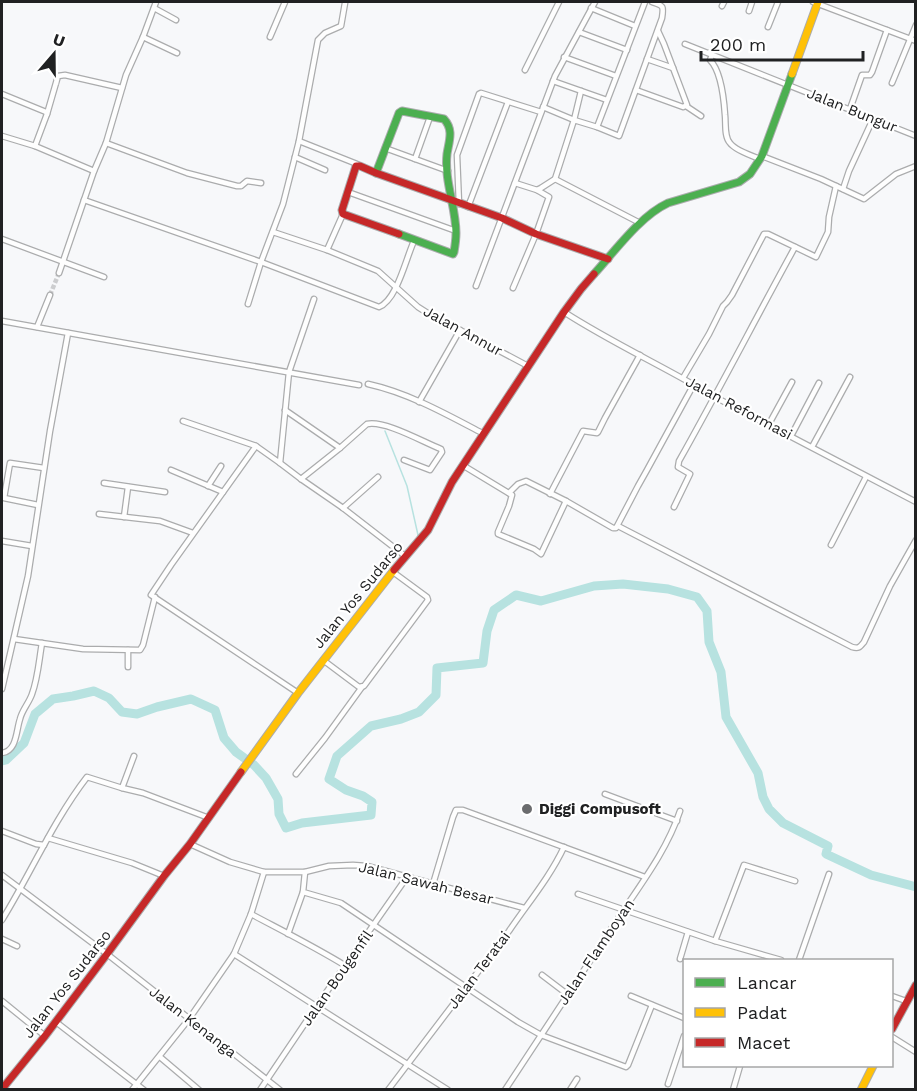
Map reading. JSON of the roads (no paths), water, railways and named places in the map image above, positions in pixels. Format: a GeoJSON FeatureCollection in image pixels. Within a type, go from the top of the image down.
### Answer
{"type":"FeatureCollection","features":[{"type":"Feature","properties":{"kind":"street"},"geometry":{"type":"LineString","coordinates":[[59,273],[106,143],[126,75],[156,2]]}},
{"type":"Feature","properties":{"kind":"street"},"geometry":{"type":"LineString","coordinates":[[270,37],[285,2]]}},
{"type":"Feature","properties":{"kind":"street"},"geometry":{"type":"LineString","coordinates":[[248,304],[283,204],[299,141],[318,40],[325,33],[341,26],[343,2]]}},
{"type":"Feature","properties":{"kind":"street"},"geometry":{"type":"LineString","coordinates":[[525,70],[559,2]]}},
{"type":"Feature","properties":{"kind":"street"},"geometry":{"type":"LineString","coordinates":[[597,127],[645,2]]}},
{"type":"Feature","properties":{"kind":"street"},"geometry":{"type":"LineString","coordinates":[[459,204],[457,155],[481,93],[508,102],[542,109],[619,136],[664,9],[661,5],[652,2]]}},
{"type":"Feature","properties":{"kind":"street"},"geometry":{"type":"LineString","coordinates":[[749,11],[752,2]]}},
{"type":"Feature","properties":{"kind":"street"},"geometry":{"type":"LineString","coordinates":[[768,27],[778,2]]}},
{"type":"Feature","properties":{"kind":"street"},"geometry":{"type":"LineString","coordinates":[[816,2],[913,40]]}},
{"type":"Feature","properties":{"kind":"street","name":"Jalan Yos Sudarso"},"geometry":{"type":"LineString","coordinates":[[2,1089],[45,1036],[190,844],[323,660],[428,530],[453,482],[581,289],[650,213],[662,205],[734,184],[744,179],[755,167],[761,158],[788,85],[816,2]]}},
{"type":"Feature","properties":{"kind":"street"},"geometry":{"type":"LineString","coordinates":[[476,286],[553,81],[592,4],[635,26]]}},
{"type":"Feature","properties":{"kind":"street"},"geometry":{"type":"LineString","coordinates":[[154,8],[176,20]]}},
{"type":"Feature","properties":{"kind":"street"},"geometry":{"type":"LineString","coordinates":[[892,82],[913,40],[915,25]]}},
{"type":"Feature","properties":{"kind":"street"},"geometry":{"type":"LineString","coordinates":[[850,109],[862,75],[869,75],[872,72],[887,30]]}},
{"type":"Feature","properties":{"kind":"street"},"geometry":{"type":"LineString","coordinates":[[658,31],[686,106]]}},
{"type":"Feature","properties":{"kind":"street"},"geometry":{"type":"LineString","coordinates":[[579,32],[627,50]]}},
{"type":"Feature","properties":{"kind":"street"},"geometry":{"type":"LineString","coordinates":[[143,37],[177,53]]}},
{"type":"Feature","properties":{"kind":"street","name":"Jalan Bungur"},"geometry":{"type":"LineString","coordinates":[[685,44],[711,58],[788,85],[915,136]]}},
{"type":"Feature","properties":{"kind":"street"},"geometry":{"type":"LineString","coordinates":[[564,57],[616,76]]}},
{"type":"Feature","properties":{"kind":"street"},"geometry":{"type":"LineString","coordinates":[[711,58],[716,65],[728,138],[733,145],[761,158],[821,179],[864,199],[896,174],[915,166]]}},
{"type":"Feature","properties":{"kind":"street"},"geometry":{"type":"LineString","coordinates":[[647,59],[673,68]]}},
{"type":"Feature","properties":{"kind":"street"},"geometry":{"type":"LineString","coordinates":[[35,146],[58,76],[65,75],[122,88]]}},
{"type":"Feature","properties":{"kind":"street"},"geometry":{"type":"LineString","coordinates":[[553,81],[607,100]]}},
{"type":"Feature","properties":{"kind":"street"},"geometry":{"type":"LineString","coordinates":[[636,90],[683,107],[686,106],[701,116]]}},
{"type":"Feature","properties":{"kind":"street"},"geometry":{"type":"LineString","coordinates":[[537,190],[555,179],[581,91]]}},
{"type":"Feature","properties":{"kind":"street"},"geometry":{"type":"LineString","coordinates":[[2,94],[47,114]]}},
{"type":"Feature","properties":{"kind":"street"},"geometry":{"type":"LineString","coordinates":[[468,207],[508,102]]}},
{"type":"Feature","properties":{"kind":"street"},"geometry":{"type":"LineString","coordinates":[[343,214],[453,254],[456,231],[446,162],[451,130],[447,121],[400,111],[376,173]]}},
{"type":"Feature","properties":{"kind":"street"},"geometry":{"type":"LineString","coordinates":[[415,159],[430,117]]}},
{"type":"Feature","properties":{"kind":"street"},"geometry":{"type":"LineString","coordinates":[[843,189],[873,119]]}},
{"type":"Feature","properties":{"kind":"street"},"geometry":{"type":"LineString","coordinates":[[2,136],[35,146],[94,171]]}},
{"type":"Feature","properties":{"kind":"street"},"geometry":{"type":"LineString","coordinates":[[299,141],[376,173],[608,259]]}},
{"type":"Feature","properties":{"kind":"street"},"geometry":{"type":"LineString","coordinates":[[106,143],[187,173],[241,186],[247,181],[261,183]]}},
{"type":"Feature","properties":{"kind":"street"},"geometry":{"type":"LineString","coordinates":[[386,148],[448,171]]}},
{"type":"Feature","properties":{"kind":"street"},"geometry":{"type":"LineString","coordinates":[[295,157],[325,170]]}},
{"type":"Feature","properties":{"kind":"street"},"geometry":{"type":"LineString","coordinates":[[327,250],[343,214],[342,210],[356,166],[360,165]]}},
{"type":"Feature","properties":{"kind":"street"},"geometry":{"type":"LineString","coordinates":[[555,179],[640,223]]}},
{"type":"Feature","properties":{"kind":"street"},"geometry":{"type":"LineString","coordinates":[[513,288],[549,197],[537,190],[515,183]]}},
{"type":"Feature","properties":{"kind":"street"},"geometry":{"type":"LineString","coordinates":[[683,378],[723,306],[732,295],[764,234],[816,257],[828,232],[829,217],[837,186]]}},
{"type":"Feature","properties":{"kind":"street"},"geometry":{"type":"LineString","coordinates":[[348,192],[456,231]]}},
{"type":"Feature","properties":{"kind":"street"},"geometry":{"type":"LineString","coordinates":[[84,200],[261,262],[379,307],[385,304],[396,288],[414,241]]}},
{"type":"Feature","properties":{"kind":"street","name":"Jalan Annur"},"geometry":{"type":"LineString","coordinates":[[273,232],[327,250],[378,271],[423,311],[528,366]]}},
{"type":"Feature","properties":{"kind":"street"},"geometry":{"type":"LineString","coordinates":[[2,239],[104,277]]}},
{"type":"Feature","properties":{"kind":"street"},"geometry":{"type":"LineString","coordinates":[[674,507],[691,474],[678,467],[678,464],[795,247]]}},
{"type":"Feature","properties":{"kind":"street"},"geometry":{"type":"LineString","coordinates":[[37,327],[50,295]]}},
{"type":"Feature","properties":{"kind":"street"},"geometry":{"type":"LineString","coordinates":[[280,463],[289,372],[314,299]]}},
{"type":"Feature","properties":{"kind":"street","name":"Jalan Reformasi"},"geometry":{"type":"LineString","coordinates":[[564,312],[593,331],[915,502]]}},
{"type":"Feature","properties":{"kind":"street"},"geometry":{"type":"LineString","coordinates":[[2,321],[358,385]]}},
{"type":"Feature","properties":{"kind":"street"},"geometry":{"type":"LineString","coordinates":[[419,402],[460,330]]}},
{"type":"Feature","properties":{"kind":"street"},"geometry":{"type":"LineString","coordinates":[[2,689],[28,576],[68,333]]}},
{"type":"Feature","properties":{"kind":"street"},"geometry":{"type":"LineString","coordinates":[[550,494],[583,431],[597,434],[639,355]]}},
{"type":"Feature","properties":{"kind":"street"},"geometry":{"type":"LineString","coordinates":[[812,447],[850,377]]}},
{"type":"Feature","properties":{"kind":"street"},"geometry":{"type":"LineString","coordinates":[[769,424],[792,382]]}},
{"type":"Feature","properties":{"kind":"street"},"geometry":{"type":"LineString","coordinates":[[790,436],[819,383]]}},
{"type":"Feature","properties":{"kind":"street"},"geometry":{"type":"LineString","coordinates":[[368,384],[388,388],[484,434]]}},
{"type":"Feature","properties":{"kind":"street"},"geometry":{"type":"LineString","coordinates":[[618,526],[694,384]]}},
{"type":"Feature","properties":{"kind":"street"},"geometry":{"type":"LineString","coordinates":[[285,410],[340,448]]}},
{"type":"Feature","properties":{"kind":"street"},"geometry":{"type":"LineString","coordinates":[[183,421],[256,446],[405,556]]}},
{"type":"Feature","properties":{"kind":"street"},"geometry":{"type":"LineString","coordinates":[[301,479],[371,423],[393,428],[441,449],[442,452],[430,470],[404,460]]}},
{"type":"Feature","properties":{"kind":"street"},"geometry":{"type":"LineString","coordinates":[[256,446],[193,533],[152,595],[298,693]]}},
{"type":"Feature","properties":{"kind":"street"},"geometry":{"type":"LineString","coordinates":[[38,505],[4,498],[10,463],[44,468]]}},
{"type":"Feature","properties":{"kind":"street"},"geometry":{"type":"LineString","coordinates":[[208,486],[220,466]]}},
{"type":"Feature","properties":{"kind":"street"},"geometry":{"type":"LineString","coordinates":[[464,466],[512,495],[498,534],[541,554],[566,501]]}},
{"type":"Feature","properties":{"kind":"street"},"geometry":{"type":"LineString","coordinates":[[171,470],[223,492]]}},
{"type":"Feature","properties":{"kind":"street"},"geometry":{"type":"LineString","coordinates":[[343,508],[378,477]]}},
{"type":"Feature","properties":{"kind":"street"},"geometry":{"type":"LineString","coordinates":[[831,545],[866,477]]}},
{"type":"Feature","properties":{"kind":"street"},"geometry":{"type":"LineString","coordinates":[[509,493],[518,484],[526,481],[613,528],[618,526],[852,648],[864,642],[915,540]]}},
{"type":"Feature","properties":{"kind":"street"},"geometry":{"type":"LineString","coordinates":[[104,483],[165,492]]}},
{"type":"Feature","properties":{"kind":"street"},"geometry":{"type":"LineString","coordinates":[[124,517],[128,487]]}},
{"type":"Feature","properties":{"kind":"street"},"geometry":{"type":"LineString","coordinates":[[99,514],[160,521],[193,533]]}},
{"type":"Feature","properties":{"kind":"street"},"geometry":{"type":"LineString","coordinates":[[2,542],[32,546]]}},
{"type":"Feature","properties":{"kind":"street"},"geometry":{"type":"LineString","coordinates":[[296,774],[428,600],[393,572]]}},
{"type":"Feature","properties":{"kind":"street"},"geometry":{"type":"LineString","coordinates":[[14,639],[83,648],[140,650],[155,597]]}},
{"type":"Feature","properties":{"kind":"street"},"geometry":{"type":"LineString","coordinates":[[2,753],[11,749],[25,705],[32,694],[42,644]]}},
{"type":"Feature","properties":{"kind":"street"},"geometry":{"type":"LineString","coordinates":[[128,650],[128,667]]}},
{"type":"Feature","properties":{"kind":"street"},"geometry":{"type":"LineString","coordinates":[[323,660],[362,687]]}},
{"type":"Feature","properties":{"kind":"street"},"geometry":{"type":"LineString","coordinates":[[122,788],[134,756]]}},
{"type":"Feature","properties":{"kind":"street"},"geometry":{"type":"LineString","coordinates":[[2,920],[66,807],[88,776],[209,818]]}},
{"type":"Feature","properties":{"kind":"street"},"geometry":{"type":"LineString","coordinates":[[605,794],[677,821]]}},
{"type":"Feature","properties":{"kind":"street"},"geometry":{"type":"LineString","coordinates":[[433,884],[456,810],[463,810],[645,877]]}},
{"type":"Feature","properties":{"kind":"street","name":"Jalan Flamboyan"},"geometry":{"type":"LineString","coordinates":[[505,1089],[645,877],[673,832],[680,812]]}},
{"type":"Feature","properties":{"kind":"street"},"geometry":{"type":"LineString","coordinates":[[2,831],[44,845]]}},
{"type":"Feature","properties":{"kind":"street"},"geometry":{"type":"LineString","coordinates":[[48,838],[132,863],[164,876]]}},
{"type":"Feature","properties":{"kind":"street","name":"Jalan Sawah Besar"},"geometry":{"type":"LineString","coordinates":[[190,844],[230,862],[264,873],[305,872],[329,866],[353,865],[384,870],[524,908]]}},
{"type":"Feature","properties":{"kind":"street","name":"Jalan Teratai"},"geometry":{"type":"LineString","coordinates":[[388,1089],[545,882],[564,846]]}},
{"type":"Feature","properties":{"kind":"street"},"geometry":{"type":"LineString","coordinates":[[715,941],[744,865],[795,881]]}},
{"type":"Feature","properties":{"kind":"street"},"geometry":{"type":"LineString","coordinates":[[288,934],[303,892],[305,872]]}},
{"type":"Feature","properties":{"kind":"street"},"geometry":{"type":"LineString","coordinates":[[132,1089],[189,1019],[234,954],[251,914],[264,873]]}},
{"type":"Feature","properties":{"kind":"street"},"geometry":{"type":"LineString","coordinates":[[799,959],[829,874]]}},
{"type":"Feature","properties":{"kind":"street","name":"Jalan Kenanga"},"geometry":{"type":"LineString","coordinates":[[2,875],[280,1089]]}},
{"type":"Feature","properties":{"kind":"street","name":"Jalan Bougenfil"},"geometry":{"type":"LineString","coordinates":[[260,1089],[407,877]]}},
{"type":"Feature","properties":{"kind":"street"},"geometry":{"type":"LineString","coordinates":[[303,892],[341,903],[518,1022],[541,1035],[626,1066],[652,1005]]}},
{"type":"Feature","properties":{"kind":"street"},"geometry":{"type":"LineString","coordinates":[[578,894],[772,959]]}},
{"type":"Feature","properties":{"kind":"street"},"geometry":{"type":"LineString","coordinates":[[251,914],[346,966]]}},
{"type":"Feature","properties":{"kind":"street"},"geometry":{"type":"LineString","coordinates":[[680,959],[688,932]]}},
{"type":"Feature","properties":{"kind":"street"},"geometry":{"type":"LineString","coordinates":[[2,939],[17,946]]}},
{"type":"Feature","properties":{"kind":"street"},"geometry":{"type":"LineString","coordinates":[[234,954],[448,1089]]}},
{"type":"Feature","properties":{"kind":"street"},"geometry":{"type":"LineString","coordinates":[[542,975],[567,994]]}},
{"type":"Feature","properties":{"kind":"street"},"geometry":{"type":"LineString","coordinates":[[893,1025],[915,985]]}},
{"type":"Feature","properties":{"kind":"street"},"geometry":{"type":"LineString","coordinates":[[632,996],[683,1018]]}},
{"type":"Feature","properties":{"kind":"street"},"geometry":{"type":"LineString","coordinates":[[893,997],[906,1002]]}},
{"type":"Feature","properties":{"kind":"street"},"geometry":{"type":"LineString","coordinates":[[2,1001],[45,1036]]}},
{"type":"Feature","properties":{"kind":"street"},"geometry":{"type":"LineString","coordinates":[[55,1021],[144,1089]]}},
{"type":"Feature","properties":{"kind":"street"},"geometry":{"type":"LineString","coordinates":[[893,1038],[915,1052]]}},
{"type":"Feature","properties":{"kind":"street"},"geometry":{"type":"LineString","coordinates":[[668,1084],[683,1039]]}},
{"type":"Feature","properties":{"kind":"street"},"geometry":{"type":"LineString","coordinates":[[160,1057],[199,1089]]}},
{"type":"Feature","properties":{"kind":"street"},"geometry":{"type":"LineString","coordinates":[[733,1089],[739,1067]]}},
{"type":"Feature","properties":{"kind":"street"},"geometry":{"type":"LineString","coordinates":[[861,1089],[872,1067]]}},
{"type":"Feature","properties":{"kind":"street"},"geometry":{"type":"LineString","coordinates":[[570,1089],[577,1079]]}},
{"type":"Feature","properties":{"kind":"waterway"},"geometry":{"type":"LineString","coordinates":[[385,431],[407,486],[418,535]]}},
{"type":"Feature","properties":{"kind":"waterway"},"geometry":{"type":"LineString","coordinates":[[2,761],[24,743],[35,714],[53,699],[94,691],[109,698],[122,712],[137,714],[191,699],[215,710],[224,738],[236,752],[254,765],[266,778],[278,799],[279,814],[286,828],[302,823],[371,815],[372,802],[329,779],[337,756],[371,726],[419,712],[436,695],[437,668],[483,663],[487,631],[494,610],[516,595],[541,601],[594,586],[623,584],[668,589],[697,597],[707,611],[709,642],[721,672],[726,717],[758,773],[763,797],[769,809],[783,823],[828,846],[826,854],[871,875],[916,887]]}},
{"type":"Feature","properties":{"kind":"tunnel"},"geometry":{"type":"LineString","coordinates":[[50,295],[59,273]]}},
{"type":"Feature","properties":{"kind":"place","name":"Diggi Compusoft"},"geometry":{"type":"Point","coordinates":[527,809]}}]}
